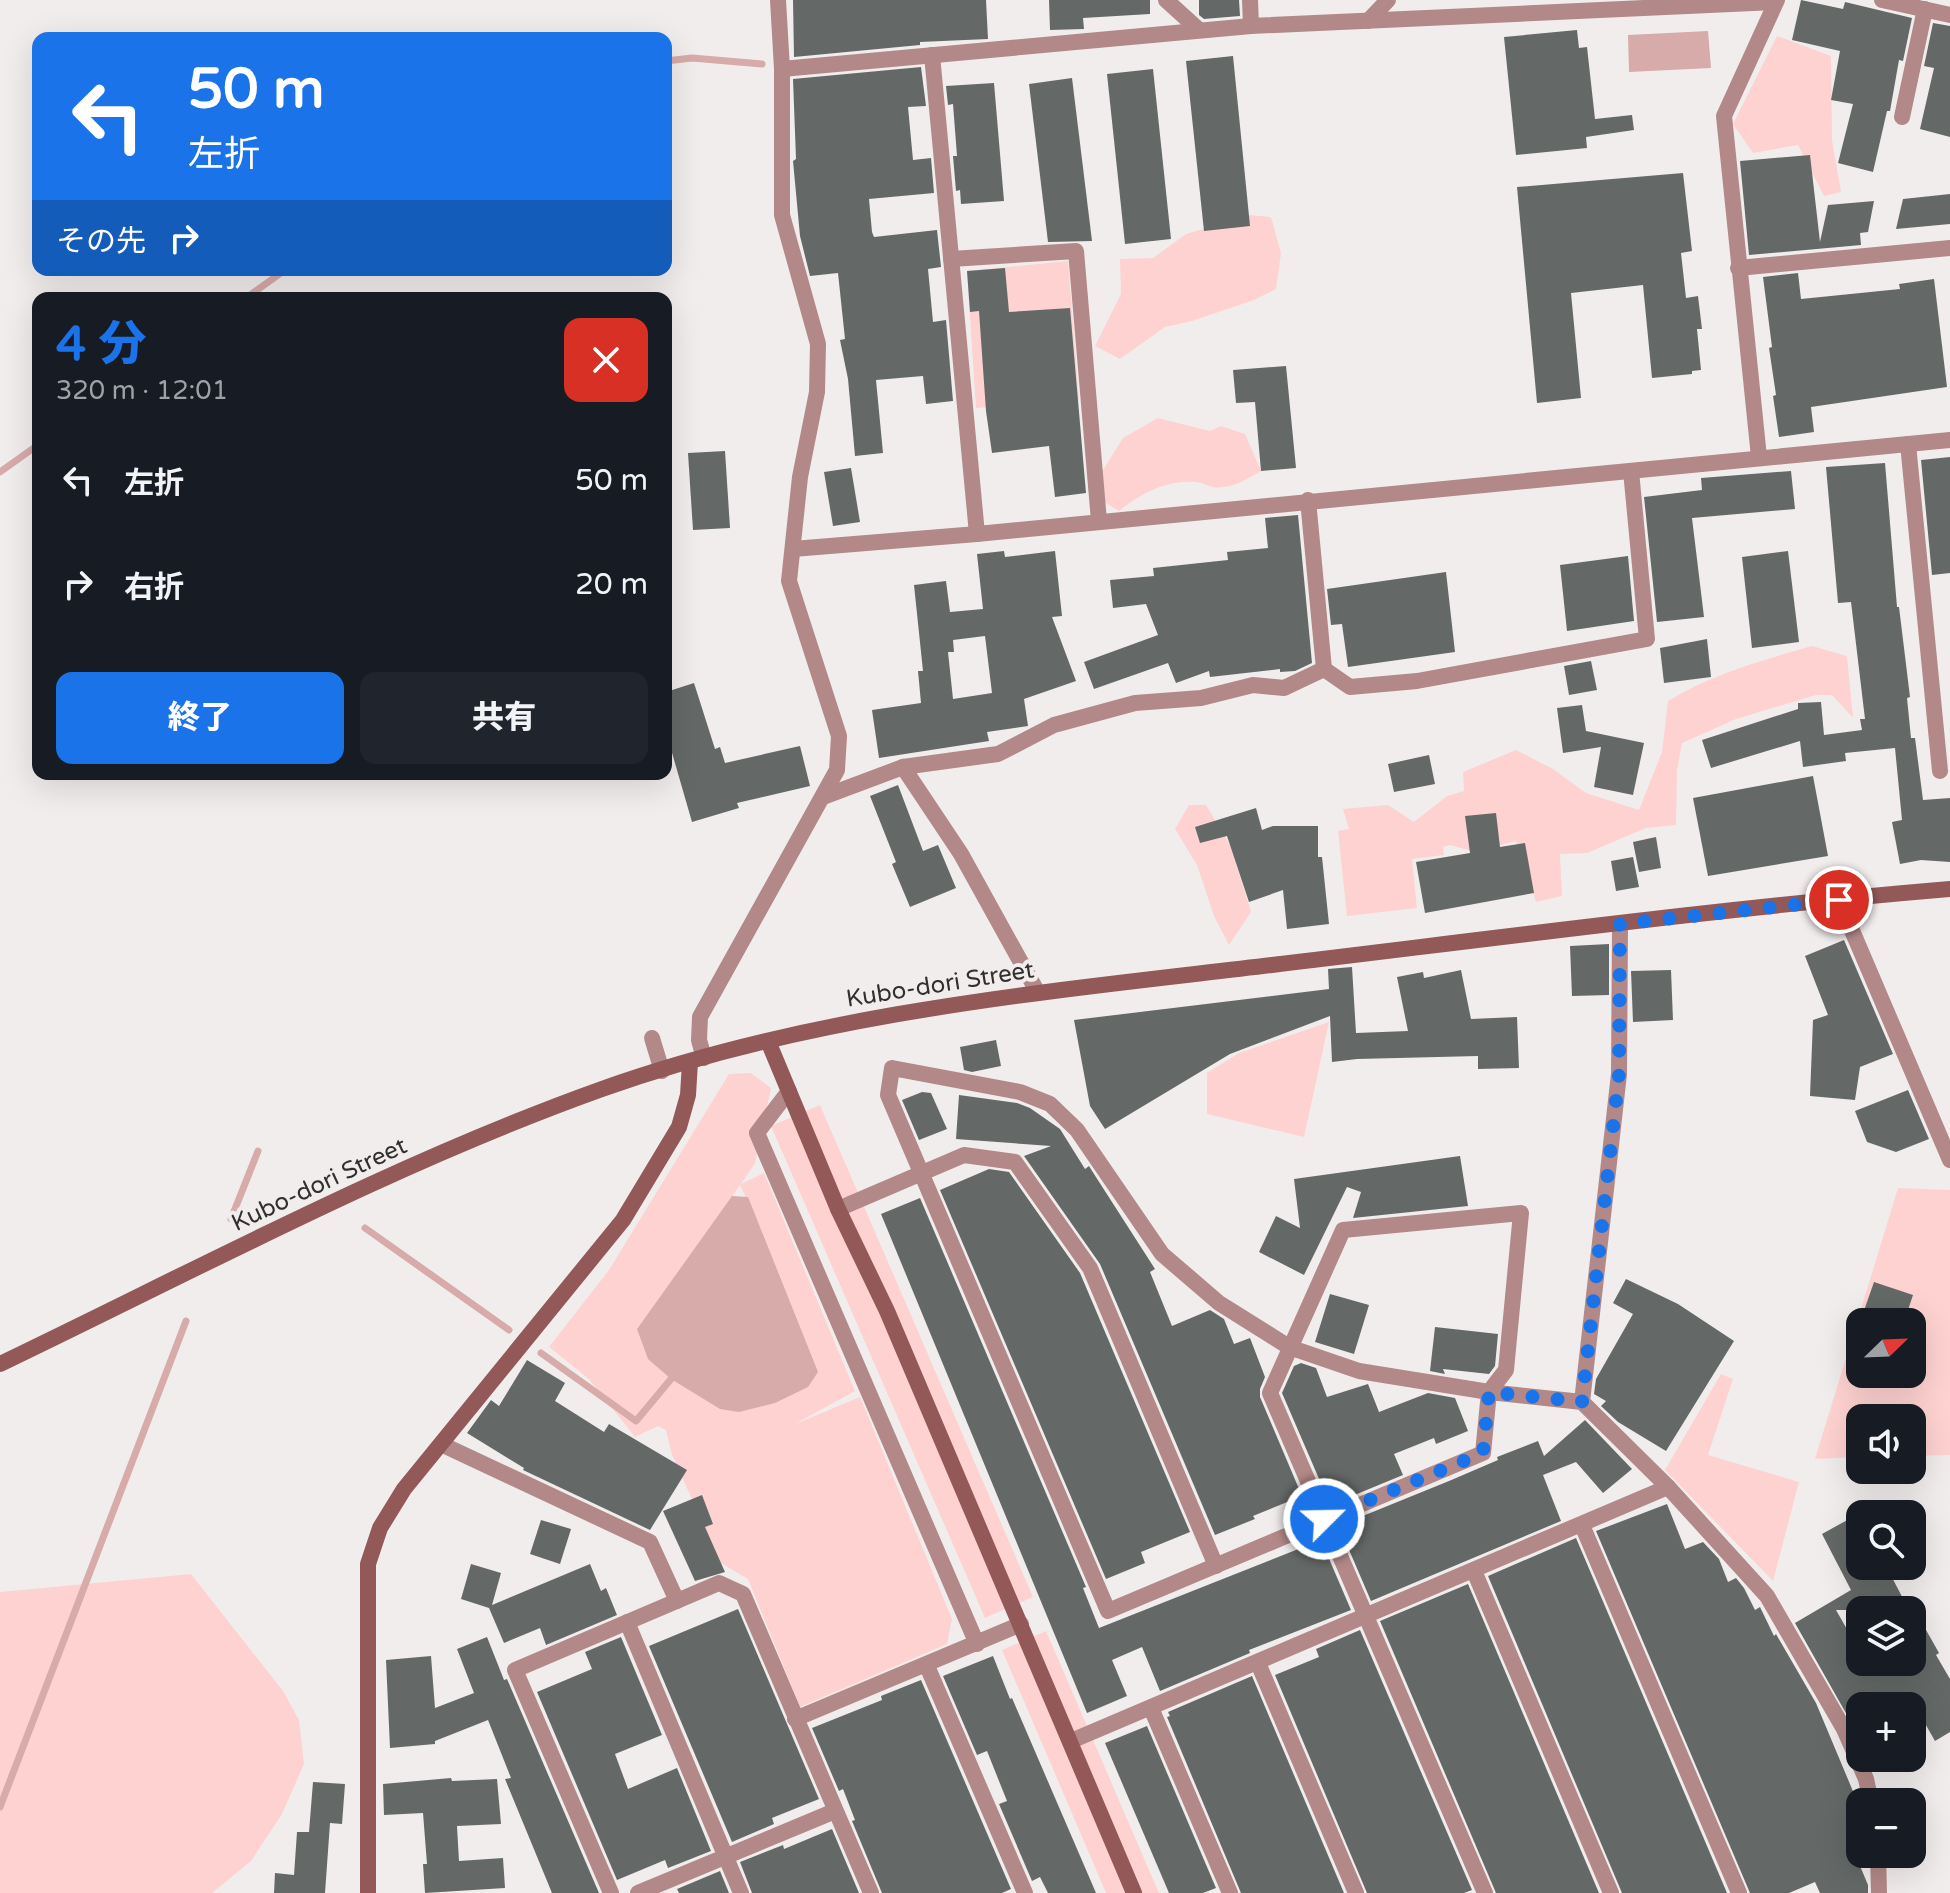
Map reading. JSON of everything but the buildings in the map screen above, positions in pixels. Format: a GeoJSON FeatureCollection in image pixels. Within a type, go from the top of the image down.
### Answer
{"type":"FeatureCollection","features":[{"type":"Feature","properties":{"kind":"street"},"geometry":{"type":"LineString","coordinates":[[368,1893],[368,1564],[380,1528],[404,1489],[623,1220],[679,1127],[697,1060],[700,1017],[837,770],[839,736],[789,581],[800,477],[817,392],[818,344],[782,215],[782,69],[778,0]]}},
{"type":"Feature","properties":{"kind":"street"},"geometry":{"type":"LineString","coordinates":[[1166,0],[1199,30]]}},
{"type":"Feature","properties":{"kind":"street"},"geometry":{"type":"LineString","coordinates":[[1250,0],[1251,26]]}},
{"type":"Feature","properties":{"kind":"street"},"geometry":{"type":"LineString","coordinates":[[1368,21],[1388,0]]}},
{"type":"Feature","properties":{"kind":"street"},"geometry":{"type":"LineString","coordinates":[[1477,17],[1484,0]]}},
{"type":"Feature","properties":{"kind":"street"},"geometry":{"type":"LineString","coordinates":[[1882,0],[1950,15]]}},
{"type":"Feature","properties":{"kind":"street"},"geometry":{"type":"LineString","coordinates":[[782,69],[1251,26],[1477,17],[1622,5],[1776,1],[1724,116],[1759,457]]}},
{"type":"Feature","properties":{"kind":"street"},"geometry":{"type":"LineString","coordinates":[[1902,117],[1925,9]]}},
{"type":"Feature","properties":{"kind":"street"},"geometry":{"type":"LineString","coordinates":[[932,55],[977,534]]}},
{"type":"Feature","properties":{"kind":"street"},"geometry":{"type":"LineString","coordinates":[[1738,268],[1950,248]]}},
{"type":"Feature","properties":{"kind":"street"},"geometry":{"type":"LineString","coordinates":[[951,259],[1076,251],[1099,521]]}},
{"type":"Feature","properties":{"kind":"street"},"geometry":{"type":"LineString","coordinates":[[793,549],[1950,440]]}},
{"type":"Feature","properties":{"kind":"street"},"geometry":{"type":"LineString","coordinates":[[1908,444],[1940,771]]}},
{"type":"Feature","properties":{"kind":"street"},"geometry":{"type":"LineString","coordinates":[[1308,500],[1324,669],[1350,687],[1417,681],[1647,639],[1631,471]]}},
{"type":"Feature","properties":{"kind":"street"},"geometry":{"type":"LineString","coordinates":[[823,797],[903,767],[998,754],[1054,725],[1135,703],[1201,698],[1253,685],[1284,688],[1324,669]]}},
{"type":"Feature","properties":{"kind":"street"},"geometry":{"type":"LineString","coordinates":[[903,767],[961,854],[1038,993]]}},
{"type":"Feature","properties":{"kind":"street","name":"Kubo-dori Street"},"geometry":{"type":"LineString","coordinates":[[0,1364],[412,1165],[603,1088],[768,1041],[912,1010],[1038,993],[1620,924],[1950,889]]}},
{"type":"Feature","properties":{"kind":"street"},"geometry":{"type":"LineString","coordinates":[[1839,900],[1950,1160]]}},
{"type":"Feature","properties":{"kind":"street"},"geometry":{"type":"LineString","coordinates":[[1582,1402],[1619,1074],[1620,924]]}},
{"type":"Feature","properties":{"kind":"street"},"geometry":{"type":"LineString","coordinates":[[652,1038],[662,1071]]}},
{"type":"Feature","properties":{"kind":"street"},"geometry":{"type":"LineString","coordinates":[[768,1041],[838,1209],[887,1311],[1134,1893]]}},
{"type":"Feature","properties":{"kind":"street"},"geometry":{"type":"LineString","coordinates":[[1485,1893],[1367,1615],[1324,1519],[1270,1393],[1289,1347],[1343,1230],[1521,1213],[1506,1370],[1489,1392],[1483,1453],[1324,1519],[1108,1611],[888,1095],[892,1068],[1020,1092],[1050,1104],[1077,1130],[1162,1254],[1219,1303],[1289,1347],[1359,1371],[1489,1392],[1582,1402],[1668,1487],[1767,1596],[1844,1729],[1868,1788]]}},
{"type":"Feature","properties":{"kind":"street"},"geometry":{"type":"LineString","coordinates":[[789,1091],[757,1133],[977,1644]]}},
{"type":"Feature","properties":{"kind":"street"},"geometry":{"type":"LineString","coordinates":[[838,1209],[964,1155],[1015,1162],[1090,1268],[1216,1566]]}},
{"type":"Feature","properties":{"kind":"street"},"geometry":{"type":"LineString","coordinates":[[441,1444],[650,1542],[677,1601]]}},
{"type":"Feature","properties":{"kind":"street"},"geometry":{"type":"LineString","coordinates":[[1071,1741],[1668,1487]]}},
{"type":"Feature","properties":{"kind":"street"},"geometry":{"type":"LineString","coordinates":[[1582,1525],[1739,1893]]}},
{"type":"Feature","properties":{"kind":"street"},"geometry":{"type":"LineString","coordinates":[[1474,1571],[1611,1893]]}},
{"type":"Feature","properties":{"kind":"street"},"geometry":{"type":"LineString","coordinates":[[611,1893],[515,1670],[719,1583],[743,1594],[871,1893]]}},
{"type":"Feature","properties":{"kind":"street"},"geometry":{"type":"LineString","coordinates":[[627,1622],[741,1893]]}},
{"type":"Feature","properties":{"kind":"street"},"geometry":{"type":"LineString","coordinates":[[795,1719],[1021,1624]]}},
{"type":"Feature","properties":{"kind":"street"},"geometry":{"type":"LineString","coordinates":[[1258,1663],[1356,1893]]}},
{"type":"Feature","properties":{"kind":"street"},"geometry":{"type":"LineString","coordinates":[[927,1666],[1025,1893]]}},
{"type":"Feature","properties":{"kind":"street"},"geometry":{"type":"LineString","coordinates":[[1151,1708],[1230,1893]]}},
{"type":"Feature","properties":{"kind":"street"},"geometry":{"type":"LineString","coordinates":[[638,1893],[835,1811]]}},
{"type":"Feature","properties":{"kind":"street"},"geometry":{"type":"LineString","coordinates":[[1878,1868],[1879,1893]]}},
{"type":"Feature","properties":{"kind":"shaded area"},"geometry":{"type":"Polygon","coordinates":[[[1708,31],[1711,68],[1629,72],[1628,35],[1708,31]]]}},
{"type":"Feature","properties":{"kind":"shaded area"},"geometry":{"type":"Polygon","coordinates":[[[1777,36],[1831,56],[1832,140],[1841,192],[1824,196],[1798,145],[1753,153],[1733,124],[1777,36]]]}},
{"type":"Feature","properties":{"kind":"shaded area"},"geometry":{"type":"Polygon","coordinates":[[[1249,215],[1271,217],[1281,253],[1276,289],[1254,300],[1165,327],[1120,359],[1095,346],[1121,294],[1120,259],[1153,258],[1186,234],[1249,215]]]}},
{"type":"Feature","properties":{"kind":"shaded area"},"geometry":{"type":"Polygon","coordinates":[[[1068,261],[1079,400],[976,408],[967,271],[1068,261]]]}},
{"type":"Feature","properties":{"kind":"shaded area"},"geometry":{"type":"Polygon","coordinates":[[[1158,418],[1210,431],[1221,426],[1245,434],[1261,471],[1225,487],[1195,482],[1174,483],[1145,494],[1119,511],[1101,500],[1100,475],[1123,438],[1158,418]]]}},
{"type":"Feature","properties":{"kind":"shaded area"},"geometry":{"type":"Polygon","coordinates":[[[1812,646],[1847,656],[1853,718],[1832,695],[1816,695],[1736,719],[1682,743],[1677,771],[1676,825],[1646,828],[1587,853],[1560,854],[1562,896],[1536,902],[1516,841],[1475,852],[1450,845],[1443,847],[1444,855],[1412,859],[1417,908],[1347,916],[1338,831],[1349,829],[1343,809],[1388,805],[1414,822],[1447,796],[1464,791],[1463,772],[1516,750],[1553,769],[1586,793],[1639,810],[1662,752],[1668,701],[1720,675],[1812,646]]]}},
{"type":"Feature","properties":{"kind":"shaded area"},"geometry":{"type":"Polygon","coordinates":[[[1189,805],[1206,805],[1230,845],[1251,912],[1229,945],[1214,916],[1197,865],[1175,829],[1189,805]]]}},
{"type":"Feature","properties":{"kind":"shaded area"},"geometry":{"type":"Polygon","coordinates":[[[1329,1022],[1304,1137],[1207,1114],[1207,1073],[1239,1053],[1329,1022]]]}},
{"type":"Feature","properties":{"kind":"shaded area"},"geometry":{"type":"Polygon","coordinates":[[[751,1073],[771,1088],[755,1163],[741,1184],[764,1173],[855,1391],[793,1425],[860,1397],[952,1619],[947,1644],[800,1707],[748,1579],[721,1563],[672,1455],[666,1430],[658,1426],[635,1437],[589,1379],[549,1347],[609,1270],[729,1074],[751,1073]],[[740,1185],[637,1329],[762,1231],[740,1185]]]}},
{"type":"Feature","properties":{"kind":"shaded area"},"geometry":{"type":"Polygon","coordinates":[[[820,1105],[1033,1597],[985,1618],[771,1126],[820,1105]]]}},
{"type":"Feature","properties":{"kind":"shaded area"},"geometry":{"type":"Polygon","coordinates":[[[1898,1188],[1950,1190],[1950,1455],[1926,1456],[1926,1404],[1846,1404],[1846,1458],[1815,1459],[1846,1358],[1846,1388],[1926,1388],[1926,1308],[1861,1308],[1898,1188]]]}},
{"type":"Feature","properties":{"kind":"shaded area"},"geometry":{"type":"Polygon","coordinates":[[[732,1196],[748,1197],[818,1372],[808,1387],[775,1403],[739,1412],[720,1409],[671,1379],[648,1359],[637,1329],[732,1196]]]}},
{"type":"Feature","properties":{"kind":"shaded area"},"geometry":{"type":"Polygon","coordinates":[[[1721,1374],[1733,1379],[1708,1455],[1799,1482],[1773,1581],[1665,1470],[1721,1374]]]}},
{"type":"Feature","properties":{"kind":"shaded area"},"geometry":{"type":"Polygon","coordinates":[[[191,1574],[283,1691],[299,1720],[304,1764],[282,1814],[251,1861],[212,1893],[0,1893],[0,1592],[191,1574]]]}},
{"type":"Feature","properties":{"kind":"shaded area"},"geometry":{"type":"Polygon","coordinates":[[[1046,1631],[1159,1893],[1106,1893],[1002,1650],[1046,1631]]]}},
{"type":"Feature","properties":{"kind":"waterway"},"geometry":{"type":"LineString","coordinates":[[672,60],[692,58],[762,64]]}},
{"type":"Feature","properties":{"kind":"waterway"},"geometry":{"type":"LineString","coordinates":[[254,292],[277,276]]}},
{"type":"Feature","properties":{"kind":"waterway"},"geometry":{"type":"LineString","coordinates":[[0,472],[32,449]]}},
{"type":"Feature","properties":{"kind":"waterway"},"geometry":{"type":"LineString","coordinates":[[231,1219],[258,1151]]}},
{"type":"Feature","properties":{"kind":"waterway"},"geometry":{"type":"LineString","coordinates":[[365,1228],[509,1330]]}},
{"type":"Feature","properties":{"kind":"waterway"},"geometry":{"type":"LineString","coordinates":[[0,1807],[186,1321]]}},
{"type":"Feature","properties":{"kind":"waterway"},"geometry":{"type":"LineString","coordinates":[[541,1353],[636,1421],[671,1379]]}},
{"type":"Feature","properties":{"kind":"route"},"geometry":{"type":"LineString","coordinates":[[1324,1519],[1483,1453],[1489,1392],[1582,1402],[1619,1074],[1620,924],[1839,900]]}}]}
